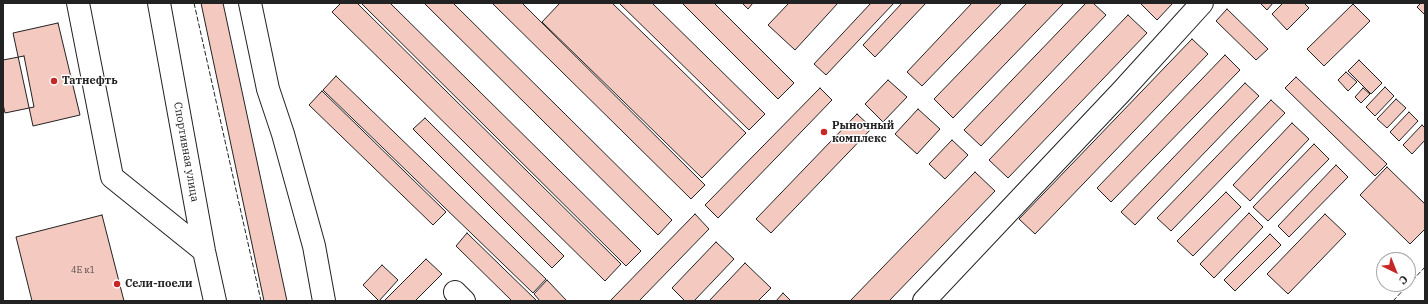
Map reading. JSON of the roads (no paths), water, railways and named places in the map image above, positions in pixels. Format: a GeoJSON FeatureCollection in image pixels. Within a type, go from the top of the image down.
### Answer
{"type":"FeatureCollection","features":[{"type":"Feature","properties":{"kind":"street"},"geometry":{"type":"LineString","coordinates":[[78,3],[112,178],[204,251]]}},
{"type":"Feature","properties":{"kind":"street","name":"Спортивная улица"},"geometry":{"type":"LineString","coordinates":[[159,3],[204,251],[215,301]]}},
{"type":"Feature","properties":{"kind":"street"},"geometry":{"type":"LineString","coordinates":[[250,3],[268,89],[283,134],[314,246],[324,301]]}},
{"type":"Feature","properties":{"kind":"street"},"geometry":{"type":"LineString","coordinates":[[924,301],[1122,91],[1202,3]]}},
{"type":"Feature","properties":{"kind":"place","name":"Татнефть"},"geometry":{"type":"Point","coordinates":[54,81]}},
{"type":"Feature","properties":{"kind":"place","name":"Рыночный комплекс"},"geometry":{"type":"Point","coordinates":[824,132]}},
{"type":"Feature","properties":{"kind":"place","name":"Сели-поели"},"geometry":{"type":"Point","coordinates":[117,284]}}]}
